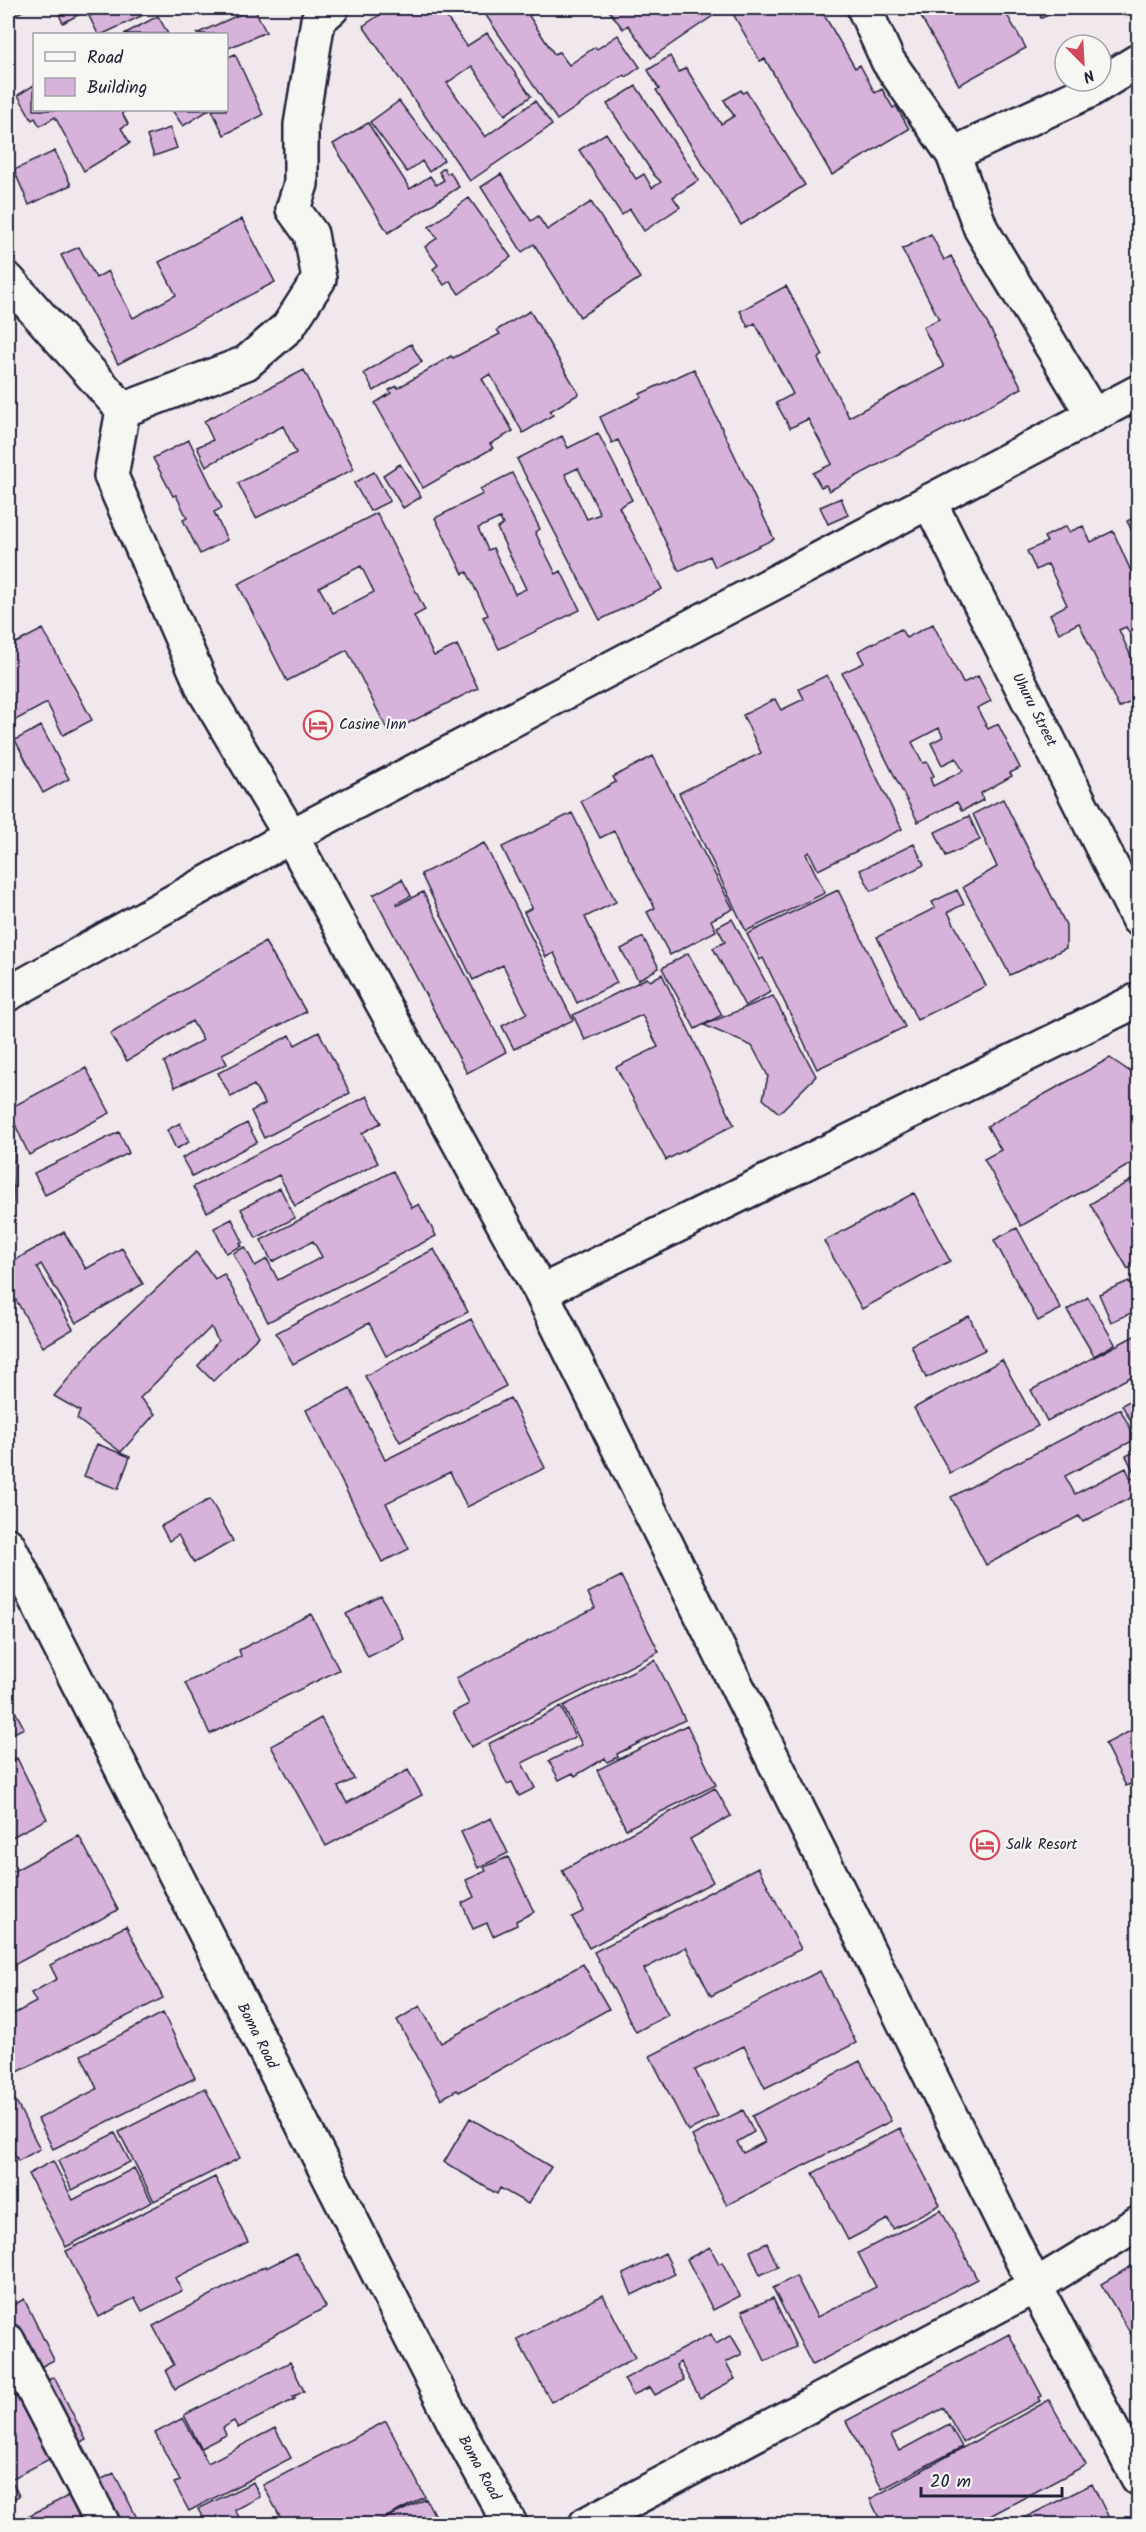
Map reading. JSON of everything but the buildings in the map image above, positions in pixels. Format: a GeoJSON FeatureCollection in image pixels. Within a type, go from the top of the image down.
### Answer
{"type":"FeatureCollection","features":[{"type":"Feature","properties":{"kind":"street"},"geometry":{"type":"LineString","coordinates":[[123,411],[246,363],[288,327],[320,279],[311,234],[292,209],[301,184],[301,125],[318,20],[332,8]]}},
{"type":"Feature","properties":{"kind":"street"},"geometry":{"type":"LineString","coordinates":[[864,8],[888,61],[953,154],[981,229],[1093,415]]}},
{"type":"Feature","properties":{"kind":"street"},"geometry":{"type":"LineString","coordinates":[[953,154],[1089,91],[1138,61]]}},
{"type":"Feature","properties":{"kind":"street"},"geometry":{"type":"LineString","coordinates":[[8,280],[123,411]]}},
{"type":"Feature","properties":{"kind":"street"},"geometry":{"type":"LineString","coordinates":[[8,994],[291,836],[1138,393]]}},
{"type":"Feature","properties":{"kind":"street"},"geometry":{"type":"LineString","coordinates":[[123,411],[111,476],[204,690],[291,836],[541,1292],[1035,2286],[1138,2478]]}},
{"type":"Feature","properties":{"kind":"street","name":"Uhuru Street"},"geometry":{"type":"LineString","coordinates":[[929,501],[1138,919]]}},
{"type":"Feature","properties":{"kind":"street"},"geometry":{"type":"LineString","coordinates":[[541,1292],[1138,1000]]}},
{"type":"Feature","properties":{"kind":"street","name":"Boma Road"},"geometry":{"type":"LineString","coordinates":[[8,1545],[458,2430],[510,2524]]}},
{"type":"Feature","properties":{"kind":"street"},"geometry":{"type":"LineString","coordinates":[[586,2524],[1035,2286],[1138,2223]]}},
{"type":"Feature","properties":{"kind":"street"},"geometry":{"type":"LineString","coordinates":[[8,2341],[103,2524]]}},
{"type":"Feature","properties":{"kind":"place","name":"Casine Inn"},"geometry":{"type":"Point","coordinates":[318,725]}},
{"type":"Feature","properties":{"kind":"place","name":"Salk Resort"},"geometry":{"type":"Point","coordinates":[985,1845]}}]}
